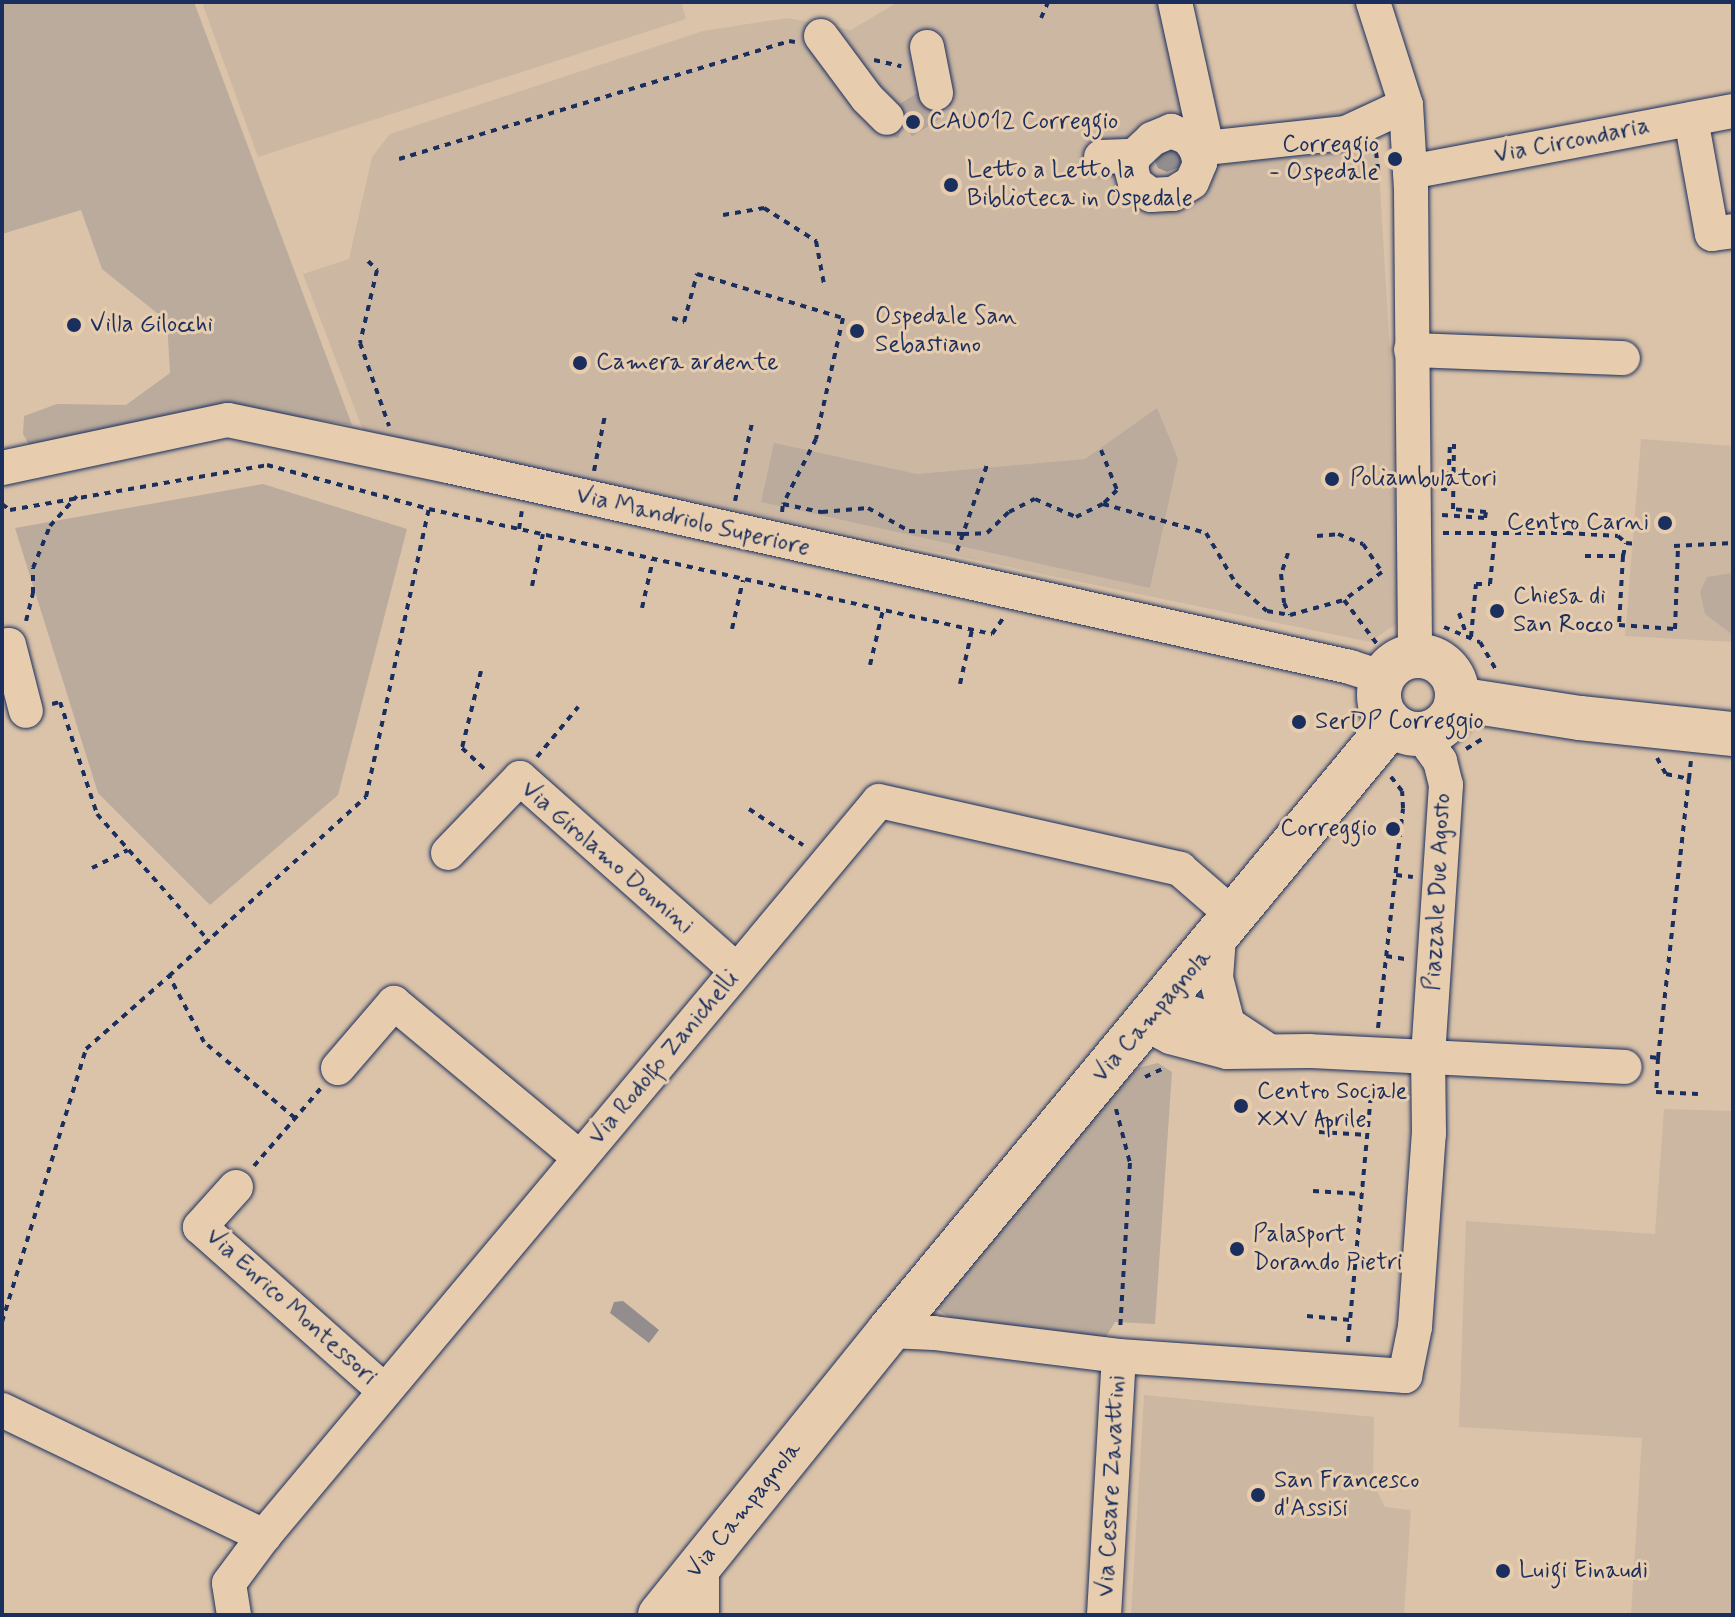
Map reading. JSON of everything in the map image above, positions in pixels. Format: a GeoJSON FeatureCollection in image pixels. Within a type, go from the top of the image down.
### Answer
{"type":"FeatureCollection","features":[{"type":"Feature","properties":{"kind":"main road"},"geometry":{"type":"LineString","coordinates":[[1394,649],[1428,657],[1446,667],[1457,686],[1457,699],[1455,711],[1445,724],[1394,736],[1380,707],[1379,691],[1394,649]]}},
{"type":"Feature","properties":{"kind":"main road"},"geometry":{"type":"LineString","coordinates":[[1457,699],[1580,718],[1733,734]]}},
{"type":"Feature","properties":{"kind":"main road","name":"Via Campagnola"},"geometry":{"type":"LineString","coordinates":[[660,1615],[911,1324],[1153,1014],[1394,736]]}},
{"type":"Feature","properties":{"kind":"street"},"geometry":{"type":"LineString","coordinates":[[1175,2],[1202,149],[1192,182],[1173,194],[1151,195],[1135,183],[1131,168],[1118,157],[1171,131],[1188,138],[1202,149],[1346,133],[1406,105]]}},
{"type":"Feature","properties":{"kind":"street"},"geometry":{"type":"LineString","coordinates":[[1373,2],[1406,105],[1395,175],[1411,350],[1394,649]]}},
{"type":"Feature","properties":{"kind":"street"},"geometry":{"type":"LineString","coordinates":[[826,43],[867,98],[887,118]]}},
{"type":"Feature","properties":{"kind":"street"},"geometry":{"type":"LineString","coordinates":[[917,57],[936,93]]}},
{"type":"Feature","properties":{"kind":"street","name":"Via Circondaria"},"geometry":{"type":"LineString","coordinates":[[1395,175],[1733,111]]}},
{"type":"Feature","properties":{"kind":"street"},"geometry":{"type":"LineString","coordinates":[[1691,119],[1712,234],[1733,231]]}},
{"type":"Feature","properties":{"kind":"street"},"geometry":{"type":"LineString","coordinates":[[1411,350],[1623,358]]}},
{"type":"Feature","properties":{"kind":"street","name":"Via Mandriolo Superiore"},"geometry":{"type":"LineString","coordinates":[[2,468],[228,420],[1350,667],[1394,649]]}},
{"type":"Feature","properties":{"kind":"street"},"geometry":{"type":"LineString","coordinates":[[5,646],[26,711]]}},
{"type":"Feature","properties":{"kind":"street","name":"Piazzale Due Agosto"},"geometry":{"type":"LineString","coordinates":[[1345,1372],[1405,1376],[1415,1327],[1429,1134],[1428,1056],[1446,785],[1440,761],[1394,736]]}},
{"type":"Feature","properties":{"kind":"street","name":"Via Girolamo Donnini"},"geometry":{"type":"LineString","coordinates":[[448,853],[514,784],[737,971]]}},
{"type":"Feature","properties":{"kind":"street","name":"Via Rodolfo Zanichelli"},"geometry":{"type":"LineString","coordinates":[[234,1615],[229,1583],[264,1536],[879,801],[1180,869],[1227,927]]}},
{"type":"Feature","properties":{"kind":"street"},"geometry":{"type":"LineString","coordinates":[[1227,927],[1216,978],[1228,1024]]}},
{"type":"Feature","properties":{"kind":"street"},"geometry":{"type":"LineString","coordinates":[[338,1068],[394,1003],[580,1158]]}},
{"type":"Feature","properties":{"kind":"street"},"geometry":{"type":"LineString","coordinates":[[1153,1014],[1170,1037],[1227,1052],[1375,1054],[1625,1067]]}},
{"type":"Feature","properties":{"kind":"street"},"geometry":{"type":"LineString","coordinates":[[1153,1014],[1228,1024],[1269,1051]]}},
{"type":"Feature","properties":{"kind":"street","name":"Via Enrico Montessori"},"geometry":{"type":"LineString","coordinates":[[236,1187],[200,1227],[385,1391]]}},
{"type":"Feature","properties":{"kind":"street"},"geometry":{"type":"LineString","coordinates":[[911,1324],[1119,1356],[1345,1372]]}},
{"type":"Feature","properties":{"kind":"street","name":"Via Cesare Zavattini"},"geometry":{"type":"LineString","coordinates":[[1104,1615],[1119,1356]]}},
{"type":"Feature","properties":{"kind":"street"},"geometry":{"type":"LineString","coordinates":[[2,1410],[264,1536]]}},
{"type":"Feature","properties":{"kind":"street"},"geometry":{"type":"LineString","coordinates":[[702,1563],[702,1615]]}},
{"type":"Feature","properties":{"kind":"path"},"geometry":{"type":"LineString","coordinates":[[1041,18],[1048,2]]}},
{"type":"Feature","properties":{"kind":"path"},"geometry":{"type":"LineString","coordinates":[[399,159],[789,41],[826,43],[917,57]]}},
{"type":"Feature","properties":{"kind":"path"},"geometry":{"type":"LineString","coordinates":[[1373,122],[1395,175]]}},
{"type":"Feature","properties":{"kind":"path"},"geometry":{"type":"LineString","coordinates":[[723,215],[764,208],[816,241],[824,284]]}},
{"type":"Feature","properties":{"kind":"path"},"geometry":{"type":"LineString","coordinates":[[368,261],[377,270],[360,343],[391,430]]}},
{"type":"Feature","properties":{"kind":"path"},"geometry":{"type":"LineString","coordinates":[[672,318],[684,322],[697,274],[843,318],[816,439],[783,504],[781,515]]}},
{"type":"Feature","properties":{"kind":"path"},"geometry":{"type":"LineString","coordinates":[[591,485],[605,415]]}},
{"type":"Feature","properties":{"kind":"path"},"geometry":{"type":"LineString","coordinates":[[734,506],[752,423]]}},
{"type":"Feature","properties":{"kind":"path"},"geometry":{"type":"LineString","coordinates":[[1434,489],[1448,489],[1452,444],[1453,509],[1486,512],[1485,518],[1436,514]]}},
{"type":"Feature","properties":{"kind":"path"},"geometry":{"type":"LineString","coordinates":[[783,504],[822,512],[868,508],[909,531],[987,533],[1009,512],[1035,499],[1076,517],[1103,504],[1117,490],[1101,450]]}},
{"type":"Feature","properties":{"kind":"path"},"geometry":{"type":"LineString","coordinates":[[953,563],[988,462]]}},
{"type":"Feature","properties":{"kind":"path"},"geometry":{"type":"LineString","coordinates":[[2,504],[10,510],[267,465],[429,509],[992,634],[1011,607]]}},
{"type":"Feature","properties":{"kind":"path"},"geometry":{"type":"LineString","coordinates":[[519,529],[528,484]]}},
{"type":"Feature","properties":{"kind":"path"},"geometry":{"type":"LineString","coordinates":[[5,646],[31,609],[33,568],[50,526],[77,496]]}},
{"type":"Feature","properties":{"kind":"path"},"geometry":{"type":"LineString","coordinates":[[1103,504],[1206,533],[1236,584],[1267,611],[1290,615],[1344,600],[1382,572],[1363,544],[1338,534],[1317,536]]}},
{"type":"Feature","properties":{"kind":"path"},"geometry":{"type":"LineString","coordinates":[[2,1322],[86,1049],[368,798],[429,509]]}},
{"type":"Feature","properties":{"kind":"path"},"geometry":{"type":"LineString","coordinates":[[1436,532],[1618,536],[1626,543],[1637,544]]}},
{"type":"Feature","properties":{"kind":"path"},"geometry":{"type":"LineString","coordinates":[[532,586],[543,534]]}},
{"type":"Feature","properties":{"kind":"path"},"geometry":{"type":"LineString","coordinates":[[1469,636],[1476,584],[1490,584],[1495,534]]}},
{"type":"Feature","properties":{"kind":"path"},"geometry":{"type":"LineString","coordinates":[[1626,543],[1619,625],[1675,629],[1676,546],[1733,543]]}},
{"type":"Feature","properties":{"kind":"path"},"geometry":{"type":"LineString","coordinates":[[1288,553],[1281,574],[1284,603],[1290,615]]}},
{"type":"Feature","properties":{"kind":"path"},"geometry":{"type":"LineString","coordinates":[[1585,556],[1623,556]]}},
{"type":"Feature","properties":{"kind":"path"},"geometry":{"type":"LineString","coordinates":[[642,608],[654,559]]}},
{"type":"Feature","properties":{"kind":"path"},"geometry":{"type":"LineString","coordinates":[[732,629],[743,579]]}},
{"type":"Feature","properties":{"kind":"path"},"geometry":{"type":"LineString","coordinates":[[1344,600],[1394,649],[1453,628],[1469,636],[1480,642],[1495,663],[1499,680]]}},
{"type":"Feature","properties":{"kind":"path"},"geometry":{"type":"LineString","coordinates":[[870,665],[883,610]]}},
{"type":"Feature","properties":{"kind":"path"},"geometry":{"type":"LineString","coordinates":[[1459,613],[1469,636]]}},
{"type":"Feature","properties":{"kind":"path"},"geometry":{"type":"LineString","coordinates":[[960,684],[972,630]]}},
{"type":"Feature","properties":{"kind":"path"},"geometry":{"type":"LineString","coordinates":[[481,671],[462,748],[514,784],[578,707]]}},
{"type":"Feature","properties":{"kind":"path"},"geometry":{"type":"LineString","coordinates":[[26,711],[60,702],[97,814],[209,942]]}},
{"type":"Feature","properties":{"kind":"path"},"geometry":{"type":"LineString","coordinates":[[1345,1372],[1375,1054],[1403,808],[1394,736]]}},
{"type":"Feature","properties":{"kind":"path"},"geometry":{"type":"LineString","coordinates":[[1658,1058],[1689,779]]}},
{"type":"Feature","properties":{"kind":"path"},"geometry":{"type":"LineString","coordinates":[[749,809],[828,862]]}},
{"type":"Feature","properties":{"kind":"path"},"geometry":{"type":"LineString","coordinates":[[92,868],[128,850]]}},
{"type":"Feature","properties":{"kind":"path"},"geometry":{"type":"LineString","coordinates":[[1396,875],[1419,878]]}},
{"type":"Feature","properties":{"kind":"path"},"geometry":{"type":"LineString","coordinates":[[1386,956],[1411,960]]}},
{"type":"Feature","properties":{"kind":"path"},"geometry":{"type":"LineString","coordinates":[[169,976],[204,1042],[295,1118]]}},
{"type":"Feature","properties":{"kind":"path"},"geometry":{"type":"LineString","coordinates":[[236,1187],[338,1068]]}},
{"type":"Feature","properties":{"kind":"path"},"geometry":{"type":"LineString","coordinates":[[1656,1092],[1698,1094]]}},
{"type":"Feature","properties":{"kind":"path"},"geometry":{"type":"LineString","coordinates":[[1115,1105],[1130,1163],[1119,1356]]}},
{"type":"Feature","properties":{"kind":"path"},"geometry":{"type":"LineString","coordinates":[[1319,1132],[1368,1135]]}},
{"type":"Feature","properties":{"kind":"path"},"geometry":{"type":"LineString","coordinates":[[1313,1191],[1362,1194]]}},
{"type":"Feature","properties":{"kind":"path"},"geometry":{"type":"LineString","coordinates":[[1307,1316],[1350,1320]]}},
{"type":"Feature","properties":{"kind":"shaded area"},"geometry":{"type":"Polygon","coordinates":[[[2,2],[194,2],[352,425],[224,407],[33,452],[23,434],[24,416],[57,404],[126,405],[170,373],[167,321],[102,269],[81,210],[2,234],[2,2]]]}},
{"type":"Feature","properties":{"kind":"shaded area"},"geometry":{"type":"Polygon","coordinates":[[[202,2],[681,2],[686,19],[258,157],[202,2]]]}},
{"type":"Feature","properties":{"kind":"shaded area","name":"Ospedale San Sebastiano"},"geometry":{"type":"Polygon","coordinates":[[[898,2],[1181,2],[1211,135],[1375,102],[1392,387],[1398,623],[1370,642],[364,433],[303,274],[349,259],[372,157],[390,134],[703,31],[787,18],[851,30],[898,2]]]}},
{"type":"Feature","properties":{"kind":"shaded area"},"geometry":{"type":"Polygon","coordinates":[[[1169,142],[1184,158],[1180,167],[1167,172],[1158,168],[1154,158],[1169,142]]]}},
{"type":"Feature","properties":{"kind":"shaded area"},"geometry":{"type":"Polygon","coordinates":[[[1157,408],[1178,459],[1150,588],[761,502],[774,443],[917,474],[1085,459],[1157,408]]]}},
{"type":"Feature","properties":{"kind":"shaded area"},"geometry":{"type":"Polygon","coordinates":[[[1641,439],[1733,446],[1733,642],[1625,636],[1641,439]]]}},
{"type":"Feature","properties":{"kind":"shaded area"},"geometry":{"type":"Polygon","coordinates":[[[263,484],[407,529],[338,795],[210,905],[98,793],[15,528],[263,484]]]}},
{"type":"Feature","properties":{"kind":"shaded area"},"geometry":{"type":"Polygon","coordinates":[[[1733,573],[1733,635],[1705,614],[1700,592],[1707,577],[1733,573]]]}},
{"type":"Feature","properties":{"kind":"shaded area"},"geometry":{"type":"Polygon","coordinates":[[[1158,1063],[1172,1072],[1155,1324],[1115,1322],[1102,1343],[962,1325],[935,1308],[1112,1088],[1137,1068],[1158,1063]]]}},
{"type":"Feature","properties":{"kind":"shaded area"},"geometry":{"type":"Polygon","coordinates":[[[1664,1109],[1733,1111],[1733,1615],[1631,1615],[1642,1438],[1459,1427],[1466,1221],[1655,1234],[1664,1109]]]}},
{"type":"Feature","properties":{"kind":"shaded area"},"geometry":{"type":"Polygon","coordinates":[[[623,1301],[659,1330],[649,1343],[610,1313],[614,1302],[623,1301]]]}},
{"type":"Feature","properties":{"kind":"shaded area","name":"San Francesco d'Assisi"},"geometry":{"type":"Polygon","coordinates":[[[1144,1395],[1374,1417],[1373,1483],[1385,1507],[1411,1510],[1404,1615],[1131,1615],[1144,1395]]]}},
{"type":"Feature","properties":{"kind":"tunnel"},"geometry":{"type":"LineString","coordinates":[[887,118],[903,122],[934,103],[936,93]]}},
{"type":"Feature","properties":{"kind":"place","name":"CAU012 Correggio"},"geometry":{"type":"Point","coordinates":[913,122]}},
{"type":"Feature","properties":{"kind":"place","name":"Correggio - Ospedale"},"geometry":{"type":"Point","coordinates":[1395,159]}},
{"type":"Feature","properties":{"kind":"place","name":"Letto a Letto la Biblioteca in Ospedale"},"geometry":{"type":"Point","coordinates":[951,185]}},
{"type":"Feature","properties":{"kind":"place","name":"Villa Gilocchi"},"geometry":{"type":"Point","coordinates":[74,325]}},
{"type":"Feature","properties":{"kind":"place","name":"Ospedale San Sebastiano"},"geometry":{"type":"Point","coordinates":[857,331]}},
{"type":"Feature","properties":{"kind":"place","name":"Camera ardente"},"geometry":{"type":"Point","coordinates":[580,363]}},
{"type":"Feature","properties":{"kind":"place","name":"Poliambulatori"},"geometry":{"type":"Point","coordinates":[1332,479]}},
{"type":"Feature","properties":{"kind":"place","name":"Centro Carni"},"geometry":{"type":"Point","coordinates":[1665,523]}},
{"type":"Feature","properties":{"kind":"place","name":"Chiesa di San Rocco"},"geometry":{"type":"Point","coordinates":[1497,611]}},
{"type":"Feature","properties":{"kind":"place","name":"SerDP Correggio"},"geometry":{"type":"Point","coordinates":[1299,722]}},
{"type":"Feature","properties":{"kind":"place","name":"Correggio"},"geometry":{"type":"Point","coordinates":[1393,829]}},
{"type":"Feature","properties":{"kind":"place","name":"Centro Sociale XXV Aprile"},"geometry":{"type":"Point","coordinates":[1241,1106]}},
{"type":"Feature","properties":{"kind":"place","name":"Palasport Dorando Pietri"},"geometry":{"type":"Point","coordinates":[1237,1249]}},
{"type":"Feature","properties":{"kind":"place","name":"San Francesco d'Assisi"},"geometry":{"type":"Point","coordinates":[1258,1495]}},
{"type":"Feature","properties":{"kind":"place","name":"Luigi Einaudi"},"geometry":{"type":"Point","coordinates":[1503,1571]}}]}
